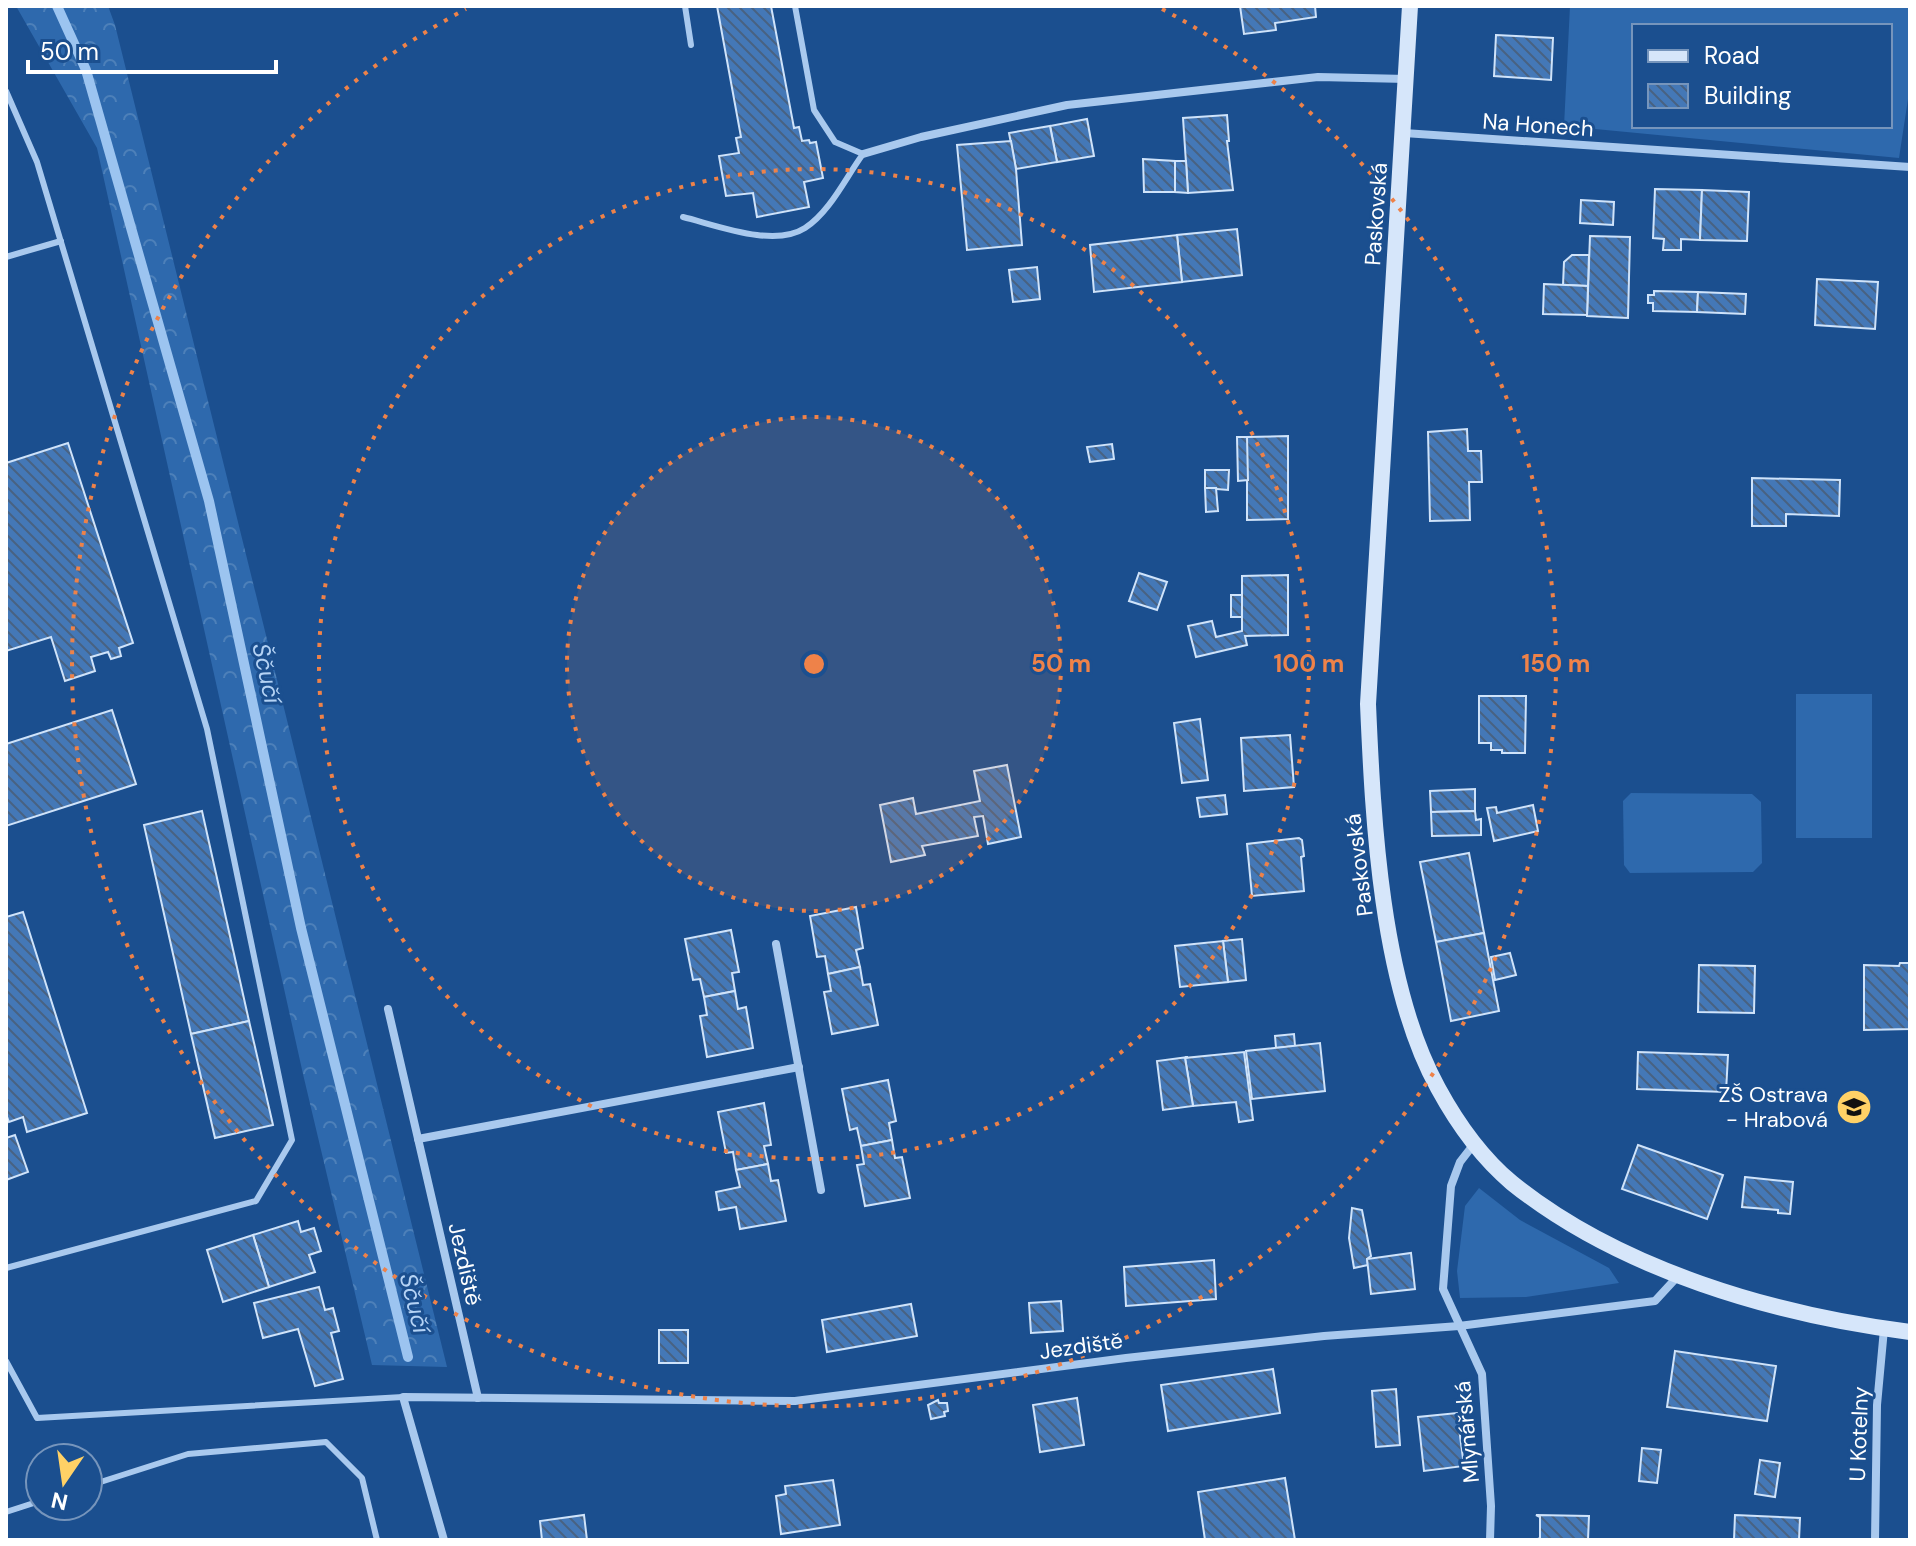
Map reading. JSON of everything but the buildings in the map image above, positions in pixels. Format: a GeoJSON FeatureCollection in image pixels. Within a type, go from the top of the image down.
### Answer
{"type":"FeatureCollection","features":[{"type":"Feature","properties":{"kind":"main road","name":"Paskovská"},"geometry":{"type":"LineString","coordinates":[[1410,6],[1368,704],[1371,778],[1381,881],[1401,991],[1417,1041],[1436,1086],[1474,1144],[1512,1182],[1556,1213],[1603,1240],[1678,1276],[1753,1301],[1910,1332]]}},
{"type":"Feature","properties":{"kind":"street"},"geometry":{"type":"LineString","coordinates":[[863,154],[921,137],[1067,105],[1318,77],[1407,79]]}},
{"type":"Feature","properties":{"kind":"street","name":"Na Honech"},"geometry":{"type":"LineString","coordinates":[[1404,133],[1910,167]]}},
{"type":"Feature","properties":{"kind":"street"},"geometry":{"type":"LineString","coordinates":[[776,944],[821,1190]]}},
{"type":"Feature","properties":{"kind":"street","name":"Jezdiště"},"geometry":{"type":"LineString","coordinates":[[388,1009],[478,1398]]}},
{"type":"Feature","properties":{"kind":"street"},"geometry":{"type":"LineString","coordinates":[[418,1139],[799,1067]]}},
{"type":"Feature","properties":{"kind":"street","name":"Mlynářská"},"geometry":{"type":"LineString","coordinates":[[1474,1144],[1460,1162],[1451,1186],[1443,1289],[1482,1374],[1491,1506],[1490,1540]]}},
{"type":"Feature","properties":{"kind":"street","name":"Jezdiště"},"geometry":{"type":"LineString","coordinates":[[403,1397],[795,1401],[1126,1358],[1324,1336],[1459,1326],[1655,1301],[1678,1276]]}},
{"type":"Feature","properties":{"kind":"street","name":"U Kotelny"},"geometry":{"type":"LineString","coordinates":[[1875,1540],[1877,1405],[1884,1329]]}},
{"type":"Feature","properties":{"kind":"street"},"geometry":{"type":"LineString","coordinates":[[403,1397],[444,1540]]}},
{"type":"Feature","properties":{"kind":"lane"},"geometry":{"type":"LineString","coordinates":[[685,6],[691,45]]}},
{"type":"Feature","properties":{"kind":"lane"},"geometry":{"type":"LineString","coordinates":[[683,217],[755,234],[781,236],[804,229],[822,213],[863,154],[835,142],[814,110],[795,6]]}},
{"type":"Feature","properties":{"kind":"lane"},"geometry":{"type":"LineString","coordinates":[[6,91],[37,162],[207,729],[292,1140],[256,1201],[6,1268]]}},
{"type":"Feature","properties":{"kind":"lane"},"geometry":{"type":"LineString","coordinates":[[6,257],[61,241]]}},
{"type":"Feature","properties":{"kind":"lane"},"geometry":{"type":"LineString","coordinates":[[6,1361],[37,1418],[403,1397]]}},
{"type":"Feature","properties":{"kind":"lane"},"geometry":{"type":"LineString","coordinates":[[104,1481],[188,1454],[326,1442],[362,1478],[377,1540]]}},
{"type":"Feature","properties":{"kind":"green space"},"geometry":{"type":"Polygon","coordinates":[[[16,6],[108,6],[115,25],[447,1367],[372,1365],[303,1074],[97,148],[16,6]]]}},
{"type":"Feature","properties":{"kind":"green space"},"geometry":{"type":"Polygon","coordinates":[[[1570,6],[1910,6],[1910,86],[1899,158],[1564,126],[1570,6]]]}},
{"type":"Feature","properties":{"kind":"green space"},"geometry":{"type":"Polygon","coordinates":[[[1796,694],[1872,694],[1872,838],[1796,838],[1796,694]]]}},
{"type":"Feature","properties":{"kind":"green space"},"geometry":{"type":"Polygon","coordinates":[[[1631,793],[1752,794],[1761,802],[1762,863],[1753,872],[1630,873],[1624,865],[1623,801],[1631,793]]]}},
{"type":"Feature","properties":{"kind":"green space"},"geometry":{"type":"Polygon","coordinates":[[[1479,1188],[1520,1220],[1609,1268],[1619,1283],[1526,1297],[1460,1298],[1457,1271],[1465,1206],[1479,1188]]]}},
{"type":"Feature","properties":{"kind":"waterway","name":"Ščučí"},"geometry":{"type":"LineString","coordinates":[[57,6],[86,70],[209,501],[301,928],[408,1357]]}},
{"type":"Feature","properties":{"kind":"place","name":"ZŠ Ostrava - Hrabová"},"geometry":{"type":"Point","coordinates":[1854,1107]}}]}
